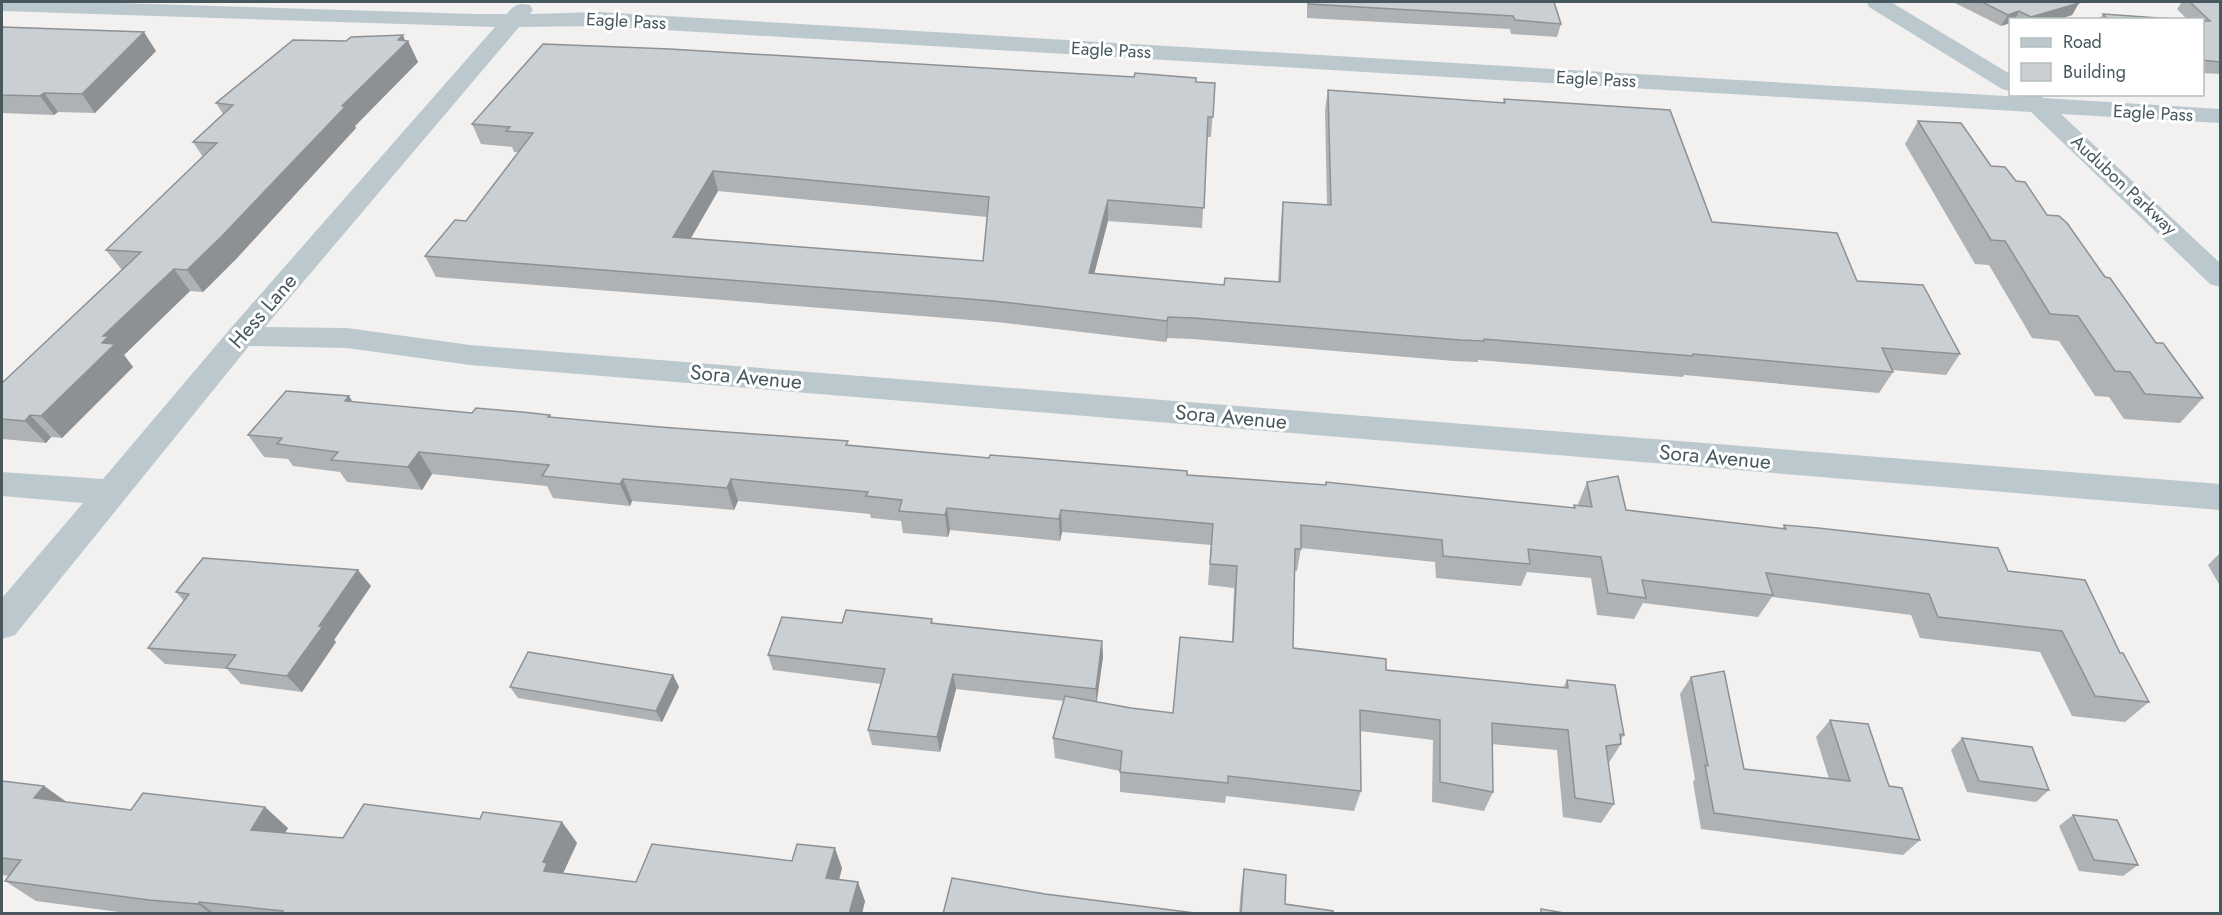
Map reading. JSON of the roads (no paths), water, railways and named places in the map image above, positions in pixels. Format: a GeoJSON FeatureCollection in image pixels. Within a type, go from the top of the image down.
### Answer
{"type":"FeatureCollection","features":[{"type":"Feature","properties":{"kind":"street"},"geometry":{"type":"LineString","coordinates":[[1877,2],[2009,83]]}},
{"type":"Feature","properties":{"kind":"street","name":"Eagle Pass"},"geometry":{"type":"LineString","coordinates":[[2,5],[475,21],[521,11],[599,19],[2031,100],[2220,116]]}},
{"type":"Feature","properties":{"kind":"street","name":"Hess Lane"},"geometry":{"type":"LineString","coordinates":[[2,624],[241,336],[521,11]]}},
{"type":"Feature","properties":{"kind":"street","name":"Audubon Parkway"},"geometry":{"type":"LineString","coordinates":[[2031,100],[2129,189],[2220,278]]}},
{"type":"Feature","properties":{"kind":"street","name":"Sora Avenue"},"geometry":{"type":"LineString","coordinates":[[241,336],[347,338],[494,357],[2220,497]]}},
{"type":"Feature","properties":{"kind":"street"},"geometry":{"type":"LineString","coordinates":[[2,484],[112,492]]}}]}
